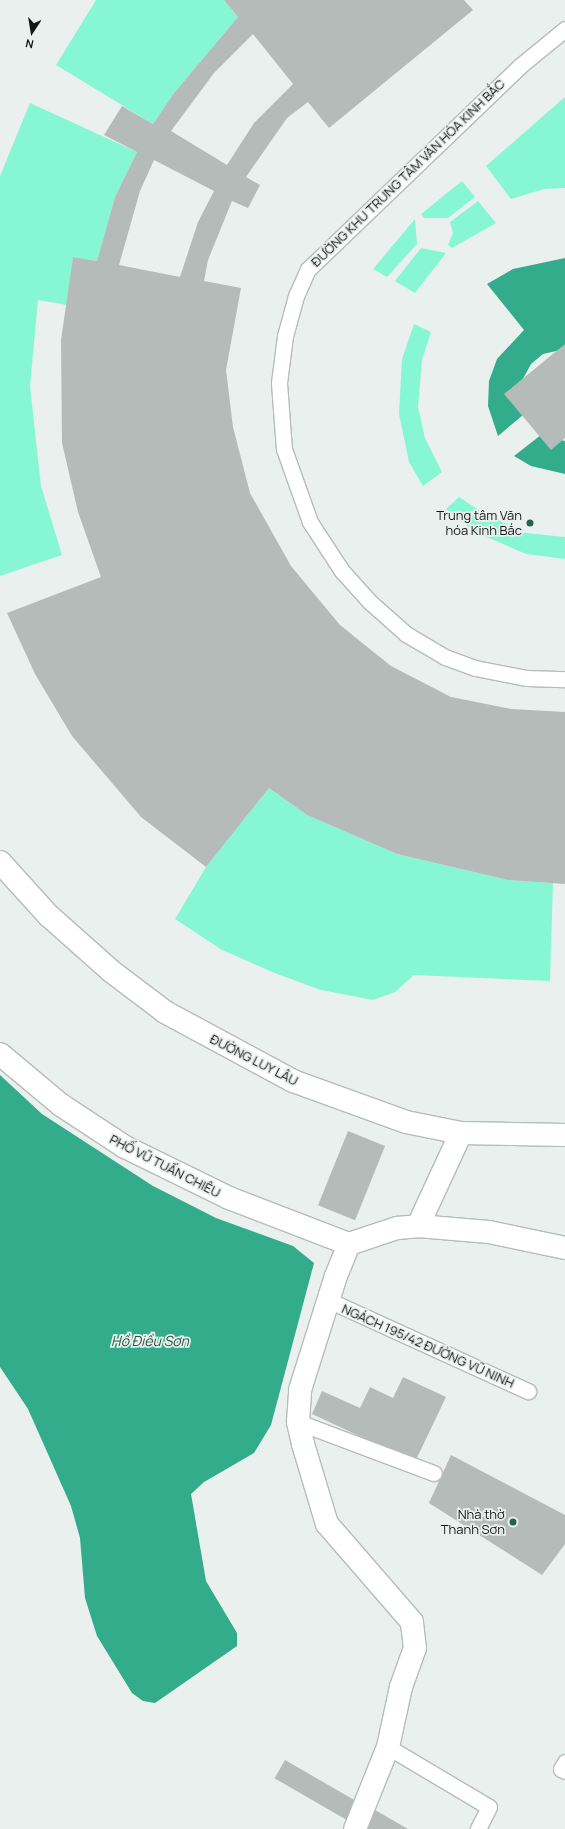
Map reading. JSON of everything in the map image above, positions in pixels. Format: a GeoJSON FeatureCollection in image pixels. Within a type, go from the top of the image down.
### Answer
{"type":"FeatureCollection","features":[{"type":"Feature","properties":{"kind":"street","name":"ĐƯỜNG LUY LÂU"},"geometry":{"type":"LineString","coordinates":[[0,862],[48,916],[111,971],[170,1014],[293,1081],[406,1122],[461,1133],[565,1135]]}},
{"type":"Feature","properties":{"kind":"street","name":"PHỐ VŨ TUẤN CHIÊU"},"geometry":{"type":"LineString","coordinates":[[0,1054],[61,1105],[125,1147],[229,1198],[349,1244]]}},
{"type":"Feature","properties":{"kind":"street"},"geometry":{"type":"LineString","coordinates":[[418,1226],[461,1133]]}},
{"type":"Feature","properties":{"kind":"street"},"geometry":{"type":"LineString","coordinates":[[356,1829],[388,1747],[401,1687],[415,1648],[412,1622],[327,1524],[298,1422],[300,1390],[328,1300],[349,1244],[366,1236],[418,1226],[489,1232],[565,1248]]}},
{"type":"Feature","properties":{"kind":"lane","name":"ĐƯỜNG KHU TRUNG TÂM VĂN HÓA KINH BẮC"},"geometry":{"type":"LineString","coordinates":[[565,29],[514,72],[308,268],[296,296],[285,336],[279,384],[284,449],[310,522],[342,572],[370,602],[406,634],[445,657],[475,668],[527,678],[565,679]]}},
{"type":"Feature","properties":{"kind":"lane","name":"NGÁCH 195/42 ĐƯỜNG VŨ NINH"},"geometry":{"type":"LineString","coordinates":[[328,1300],[528,1391]]}},
{"type":"Feature","properties":{"kind":"lane"},"geometry":{"type":"LineString","coordinates":[[298,1422],[434,1473]]}},
{"type":"Feature","properties":{"kind":"lane"},"geometry":{"type":"LineString","coordinates":[[388,1747],[489,1807],[478,1829]]}},
{"type":"Feature","properties":{"kind":"lane"},"geometry":{"type":"LineString","coordinates":[[565,1762],[561,1769],[565,1771]]}},
{"type":"Feature","properties":{"kind":"shaded area"},"geometry":{"type":"Polygon","coordinates":[[[96,0],[224,0],[238,17],[174,93],[153,124],[56,65],[96,0]]]}},
{"type":"Feature","properties":{"kind":"shaded area"},"geometry":{"type":"Polygon","coordinates":[[[565,97],[565,188],[544,189],[511,199],[486,166],[565,97]]]}},
{"type":"Feature","properties":{"kind":"shaded area"},"geometry":{"type":"Polygon","coordinates":[[[30,103],[137,152],[115,197],[97,261],[73,257],[67,305],[38,300],[30,386],[41,486],[62,555],[0,576],[0,176],[30,103]]]}},
{"type":"Feature","properties":{"kind":"shaded area"},"geometry":{"type":"Polygon","coordinates":[[[462,181],[475,197],[448,218],[424,218],[421,214],[462,181]]]}},
{"type":"Feature","properties":{"kind":"shaded area"},"geometry":{"type":"Polygon","coordinates":[[[478,201],[496,223],[452,248],[448,245],[453,233],[450,222],[478,201]]]}},
{"type":"Feature","properties":{"kind":"shaded area"},"geometry":{"type":"Polygon","coordinates":[[[415,219],[417,244],[387,277],[373,269],[415,219]]]}},
{"type":"Feature","properties":{"kind":"shaded area"},"geometry":{"type":"Polygon","coordinates":[[[421,248],[446,253],[415,293],[395,281],[421,248]]]}},
{"type":"Feature","properties":{"kind":"shaded area"},"geometry":{"type":"Polygon","coordinates":[[[414,324],[431,332],[422,360],[418,407],[425,438],[442,472],[423,486],[409,462],[399,414],[402,359],[414,324]]]}},
{"type":"Feature","properties":{"kind":"shaded area"},"geometry":{"type":"Polygon","coordinates":[[[459,497],[483,513],[526,533],[565,537],[565,559],[526,554],[475,532],[446,509],[459,497]]]}},
{"type":"Feature","properties":{"kind":"shaded area"},"geometry":{"type":"Polygon","coordinates":[[[269,788],[307,815],[397,854],[508,880],[553,883],[550,981],[414,975],[395,992],[373,1000],[321,990],[277,974],[222,950],[175,919],[206,867],[269,788]]]}},
{"type":"Feature","properties":{"kind":"water"},"geometry":{"type":"Polygon","coordinates":[[[565,258],[565,349],[543,354],[531,364],[519,386],[523,415],[498,436],[488,406],[489,381],[497,359],[524,330],[487,284],[513,269],[565,258]]]}},
{"type":"Feature","properties":{"kind":"water"},"geometry":{"type":"Polygon","coordinates":[[[541,435],[565,441],[565,474],[531,466],[514,456],[541,435]]]}},
{"type":"Feature","properties":{"kind":"water","name":"Hồ Điều Sơn"},"geometry":{"type":"Polygon","coordinates":[[[0,1075],[42,1114],[153,1186],[216,1218],[293,1246],[314,1263],[271,1425],[254,1453],[204,1482],[191,1494],[206,1581],[237,1633],[237,1646],[155,1703],[143,1701],[132,1693],[97,1636],[85,1598],[80,1538],[71,1506],[28,1409],[0,1367],[0,1075]]]}},
{"type":"Feature","properties":{"kind":"building"},"geometry":{"type":"Polygon","coordinates":[[[224,0],[464,0],[473,10],[329,128],[308,102],[287,118],[246,177],[260,185],[248,208],[232,201],[208,260],[204,281],[241,288],[226,370],[233,427],[250,493],[291,566],[340,625],[391,666],[451,697],[511,709],[565,712],[565,884],[508,880],[397,854],[307,815],[269,788],[206,867],[141,817],[72,736],[35,674],[7,613],[101,577],[78,512],[62,443],[61,340],[73,257],[97,261],[115,197],[137,152],[104,135],[122,106],[153,124],[174,93],[238,17],[224,0]],[[253,34],[214,73],[171,131],[227,165],[254,123],[293,84],[253,34]],[[154,160],[140,191],[119,265],[180,277],[198,222],[214,191],[154,160]]]}},
{"type":"Feature","properties":{"kind":"building"},"geometry":{"type":"Polygon","coordinates":[[[565,344],[565,438],[551,450],[504,394],[565,344]]]}},
{"type":"Feature","properties":{"kind":"building"},"geometry":{"type":"Polygon","coordinates":[[[348,1131],[385,1146],[355,1220],[318,1205],[348,1131]]]}},
{"type":"Feature","properties":{"kind":"building"},"geometry":{"type":"Polygon","coordinates":[[[403,1377],[446,1397],[415,1462],[312,1414],[322,1391],[360,1408],[370,1387],[393,1398],[403,1377]]]}},
{"type":"Feature","properties":{"kind":"building"},"geometry":{"type":"Polygon","coordinates":[[[451,1455],[565,1515],[565,1544],[542,1575],[429,1503],[451,1455]]]}},
{"type":"Feature","properties":{"kind":"building"},"geometry":{"type":"Polygon","coordinates":[[[285,1760],[359,1802],[348,1821],[274,1778],[285,1760]]]}},
{"type":"Feature","properties":{"kind":"building"},"geometry":{"type":"Polygon","coordinates":[[[375,1810],[408,1829],[364,1829],[375,1810]]]}},
{"type":"Feature","properties":{"kind":"place","name":"Trung tâm Văn hóa Kinh Bắc"},"geometry":{"type":"Point","coordinates":[530,523]}},
{"type":"Feature","properties":{"kind":"place","name":"Nhà thờ Thanh Sơn"},"geometry":{"type":"Point","coordinates":[513,1522]}}]}
